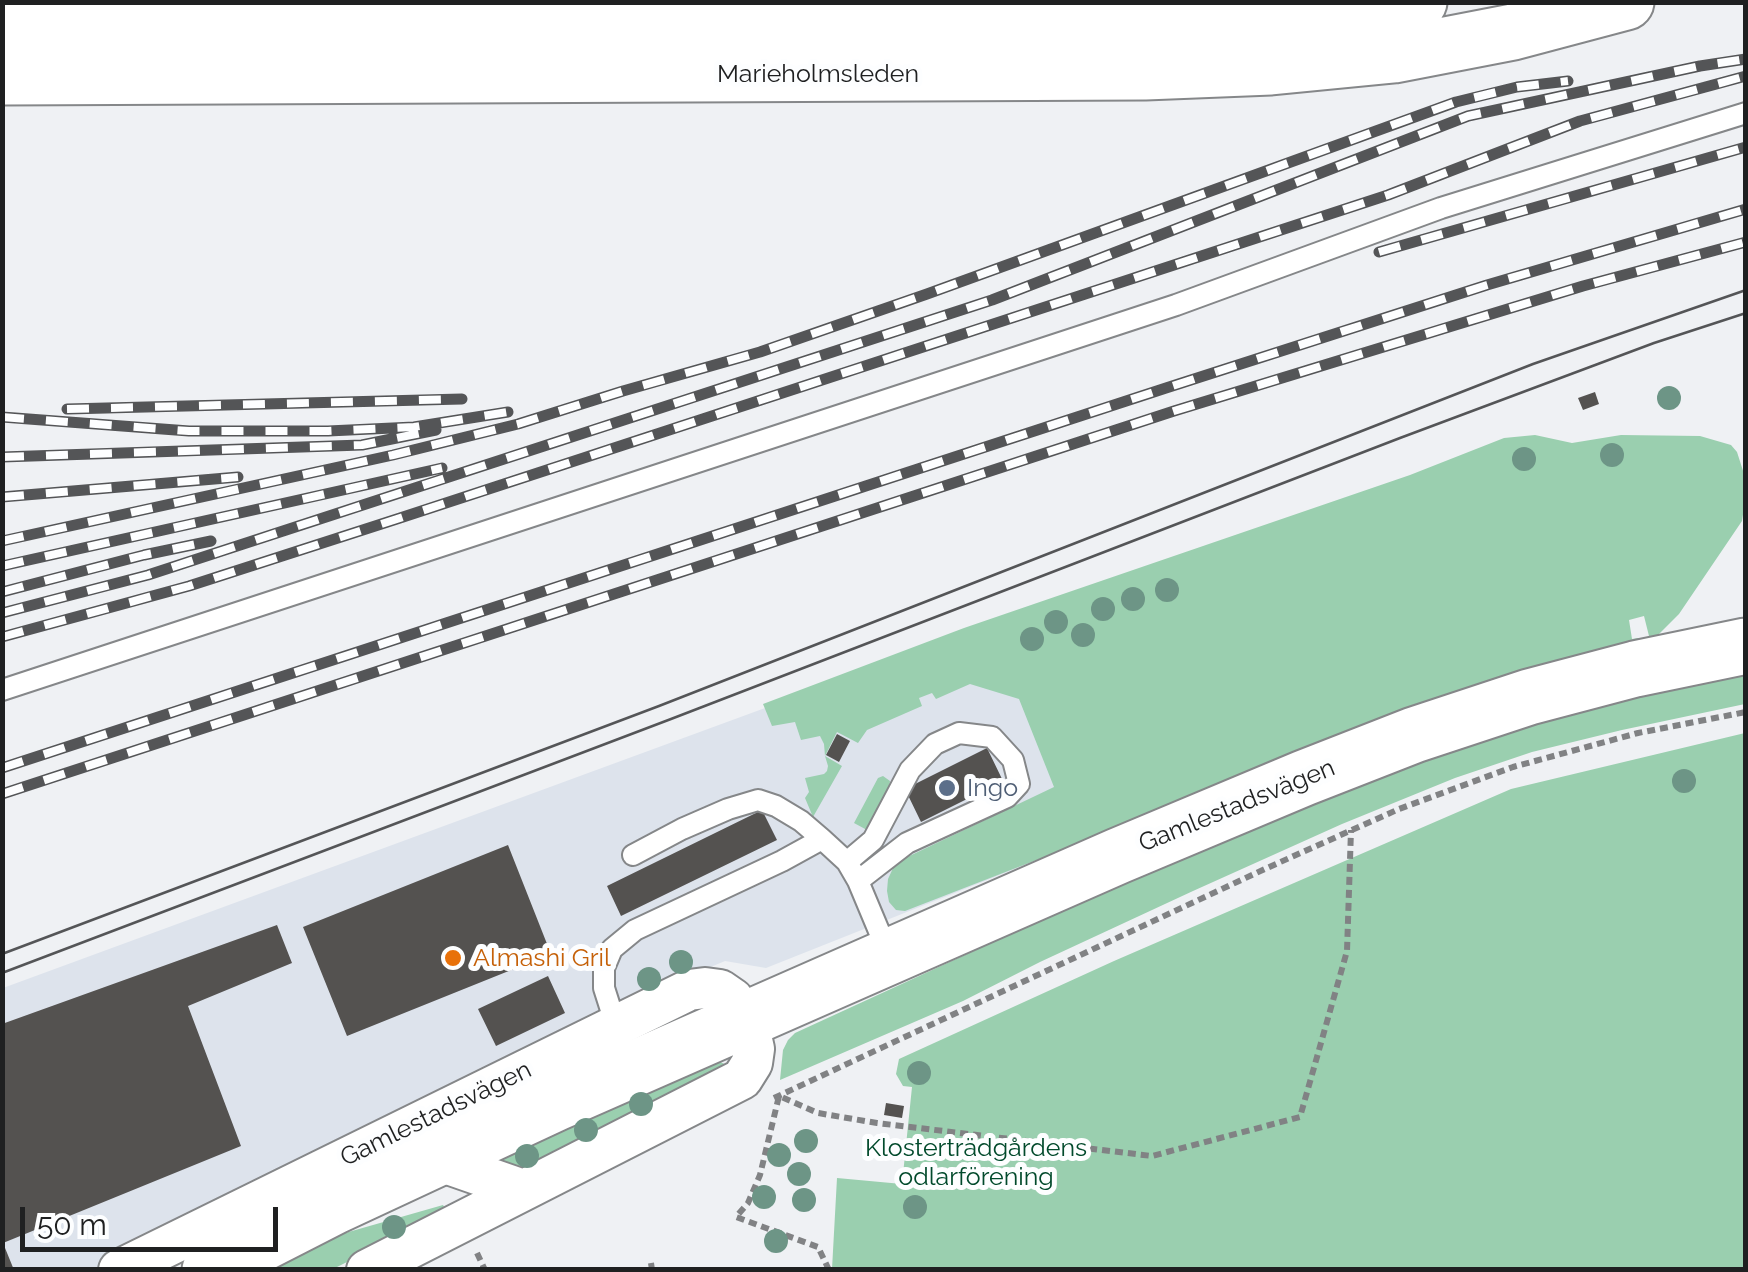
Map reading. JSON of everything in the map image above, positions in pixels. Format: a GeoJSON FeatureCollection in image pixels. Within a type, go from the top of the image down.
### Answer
{"type":"FeatureCollection","features":[{"type":"Feature","properties":{"kind":"main road","name":"Marieholmsleden"},"geometry":{"type":"LineString","coordinates":[[2,32],[1215,23],[1336,14],[1418,2]]}},
{"type":"Feature","properties":{"kind":"main road","name":"Marieholmsleden"},"geometry":{"type":"LineString","coordinates":[[2,78],[1146,72],[1271,68],[1394,55],[1514,32],[1626,2]]}},
{"type":"Feature","properties":{"kind":"main road","name":"Gamlestadsvägen"},"geometry":{"type":"LineString","coordinates":[[210,1270],[434,1159],[630,1045],[747,1018],[1135,849],[1414,735],[1528,697],[1746,646]]}},
{"type":"Feature","properties":{"kind":"street"},"geometry":{"type":"LineString","coordinates":[[368,1270],[742,1079],[752,1063],[754,1049],[747,1018]]}},
{"type":"Feature","properties":{"kind":"street","name":"Gamlestadsvägen"},"geometry":{"type":"LineString","coordinates":[[120,1270],[630,1045]]}},
{"type":"Feature","properties":{"kind":"street"},"geometry":{"type":"LineString","coordinates":[[434,1159],[523,1190]]}},
{"type":"Feature","properties":{"kind":"lane"},"geometry":{"type":"LineString","coordinates":[[2,690],[1176,305],[1442,208],[1746,112]]}},
{"type":"Feature","properties":{"kind":"lane"},"geometry":{"type":"LineString","coordinates":[[848,862],[873,840],[910,770],[935,744],[959,733],[992,737],[1013,760],[1020,784],[1007,797],[908,843],[858,882]]}},
{"type":"Feature","properties":{"kind":"lane"},"geometry":{"type":"LineString","coordinates":[[633,855],[728,809],[758,800],[776,806],[801,820],[848,862],[890,957]]}},
{"type":"Feature","properties":{"kind":"lane"},"geometry":{"type":"LineString","coordinates":[[630,1045],[604,988],[604,968],[612,949],[635,930],[822,839]]}},
{"type":"Feature","properties":{"kind":"path"},"geometry":{"type":"LineString","coordinates":[[770,1100],[1399,808],[1512,767],[1638,733],[1746,712]]}},
{"type":"Feature","properties":{"kind":"path"},"geometry":{"type":"LineString","coordinates":[[779,1096],[818,1112],[877,1123],[1152,1156],[1300,1116],[1347,951],[1351,830]]}},
{"type":"Feature","properties":{"kind":"path"},"geometry":{"type":"LineString","coordinates":[[779,1096],[760,1175],[748,1203],[736,1217],[818,1247],[830,1270]]}},
{"type":"Feature","properties":{"kind":"path"},"geometry":{"type":"LineString","coordinates":[[476,1252],[485,1270]]}},
{"type":"Feature","properties":{"kind":"shaded area"},"geometry":{"type":"Polygon","coordinates":[[[1010,618],[1093,838],[766,968],[725,961],[658,989],[367,1138],[97,1269],[3,1270],[3,988],[1010,618]]]}},
{"type":"Feature","properties":{"kind":"green space"},"geometry":{"type":"Polygon","coordinates":[[[1535,435],[1572,443],[1621,435],[1700,436],[1731,445],[1745,477],[1742,521],[1679,614],[1658,635],[1649,636],[1644,616],[1629,620],[1632,639],[1640,640],[1248,778],[905,911],[896,910],[887,891],[888,879],[901,860],[1054,787],[1019,699],[970,684],[936,699],[932,693],[919,698],[922,706],[867,730],[858,743],[837,732],[825,756],[820,736],[801,740],[795,722],[772,726],[763,704],[964,628],[1410,475],[1504,438],[1535,435]]]}},
{"type":"Feature","properties":{"kind":"green space"},"geometry":{"type":"Polygon","coordinates":[[[1745,668],[1745,704],[1532,752],[1455,778],[1342,824],[963,1001],[780,1080],[783,1050],[795,1033],[1163,864],[1405,762],[1512,727],[1745,668]]]}},
{"type":"Feature","properties":{"kind":"green space","name":"Klosterträdgårdens odlarförening"},"geometry":{"type":"Polygon","coordinates":[[[1745,733],[1745,1269],[832,1269],[837,1178],[902,1184],[912,1087],[903,1086],[896,1074],[899,1059],[1511,789],[1745,733]]]}},
{"type":"Feature","properties":{"kind":"green space"},"geometry":{"type":"Polygon","coordinates":[[[825,756],[842,766],[813,817],[805,798],[809,792],[805,778],[827,771],[825,756]]]}},
{"type":"Feature","properties":{"kind":"green space"},"geometry":{"type":"Polygon","coordinates":[[[883,776],[890,781],[889,789],[867,830],[854,823],[878,778],[883,776]]]}},
{"type":"Feature","properties":{"kind":"green space"},"geometry":{"type":"Polygon","coordinates":[[[720,1062],[727,1065],[533,1165],[512,1169],[494,1160],[720,1062]]]}},
{"type":"Feature","properties":{"kind":"green space"},"geometry":{"type":"Polygon","coordinates":[[[443,1205],[447,1212],[333,1269],[265,1270],[324,1239],[443,1205]]]}},
{"type":"Feature","properties":{"kind":"building"},"geometry":{"type":"Polygon","coordinates":[[[1595,392],[1599,404],[1583,410],[1578,398],[1595,392]]]}},
{"type":"Feature","properties":{"kind":"building"},"geometry":{"type":"Polygon","coordinates":[[[837,734],[850,741],[839,762],[826,755],[837,734]]]}},
{"type":"Feature","properties":{"kind":"building"},"geometry":{"type":"Polygon","coordinates":[[[987,748],[1003,781],[921,822],[905,789],[987,748]]]}},
{"type":"Feature","properties":{"kind":"building"},"geometry":{"type":"Polygon","coordinates":[[[762,810],[777,840],[621,916],[607,886],[762,810]]]}},
{"type":"Feature","properties":{"kind":"building"},"geometry":{"type":"Polygon","coordinates":[[[508,845],[551,954],[347,1036],[303,927],[508,845]]]}},
{"type":"Feature","properties":{"kind":"building"},"geometry":{"type":"Polygon","coordinates":[[[277,925],[292,963],[188,1006],[241,1146],[3,1243],[14,1270],[2,1270],[2,1024],[277,925]]]}},
{"type":"Feature","properties":{"kind":"building"},"geometry":{"type":"Polygon","coordinates":[[[548,976],[565,1013],[496,1046],[478,1009],[548,976]]]}},
{"type":"Feature","properties":{"kind":"building"},"geometry":{"type":"Polygon","coordinates":[[[886,1103],[904,1106],[902,1118],[884,1115],[886,1103]]]}},
{"type":"Feature","properties":{"kind":"tram line"},"geometry":{"type":"LineString","coordinates":[[2,954],[659,706],[1533,364],[1746,290]]}},
{"type":"Feature","properties":{"kind":"tram line"},"geometry":{"type":"LineString","coordinates":[[2,973],[1400,438],[1654,343],[1746,313]]}},
{"type":"Feature","properties":{"kind":"railway"},"geometry":{"type":"LineString","coordinates":[[2,613],[148,575],[992,300],[1468,116],[1746,59]]}},
{"type":"Feature","properties":{"kind":"railway"},"geometry":{"type":"LineString","coordinates":[[2,637],[189,586],[1388,195],[1580,121],[1746,76]]}},
{"type":"Feature","properties":{"kind":"railway"},"geometry":{"type":"LineString","coordinates":[[2,541],[518,424],[760,352],[1456,102],[1517,87],[1568,81]]}},
{"type":"Feature","properties":{"kind":"railway"},"geometry":{"type":"LineString","coordinates":[[1379,252],[1746,147]]}},
{"type":"Feature","properties":{"kind":"railway"},"geometry":{"type":"LineString","coordinates":[[2,768],[1487,285],[1746,209]]}},
{"type":"Feature","properties":{"kind":"railway"},"geometry":{"type":"LineString","coordinates":[[2,794],[1174,411],[1583,286],[1746,242]]}},
{"type":"Feature","properties":{"kind":"railway"},"geometry":{"type":"LineString","coordinates":[[67,409],[462,399]]}},
{"type":"Feature","properties":{"kind":"railway"},"geometry":{"type":"LineString","coordinates":[[2,417],[189,431],[328,431],[414,427],[508,412]]}},
{"type":"Feature","properties":{"kind":"railway"},"geometry":{"type":"LineString","coordinates":[[2,457],[362,445],[436,430]]}},
{"type":"Feature","properties":{"kind":"railway"},"geometry":{"type":"LineString","coordinates":[[2,566],[442,468]]}},
{"type":"Feature","properties":{"kind":"railway"},"geometry":{"type":"LineString","coordinates":[[2,497],[238,477]]}},
{"type":"Feature","properties":{"kind":"railway"},"geometry":{"type":"LineString","coordinates":[[2,592],[211,541]]}},
{"type":"Feature","properties":{"kind":"place","name":"Ingo"},"geometry":{"type":"Point","coordinates":[947,788]}},
{"type":"Feature","properties":{"kind":"place","name":"Almashi Gril"},"geometry":{"type":"Point","coordinates":[453,958]}}]}
